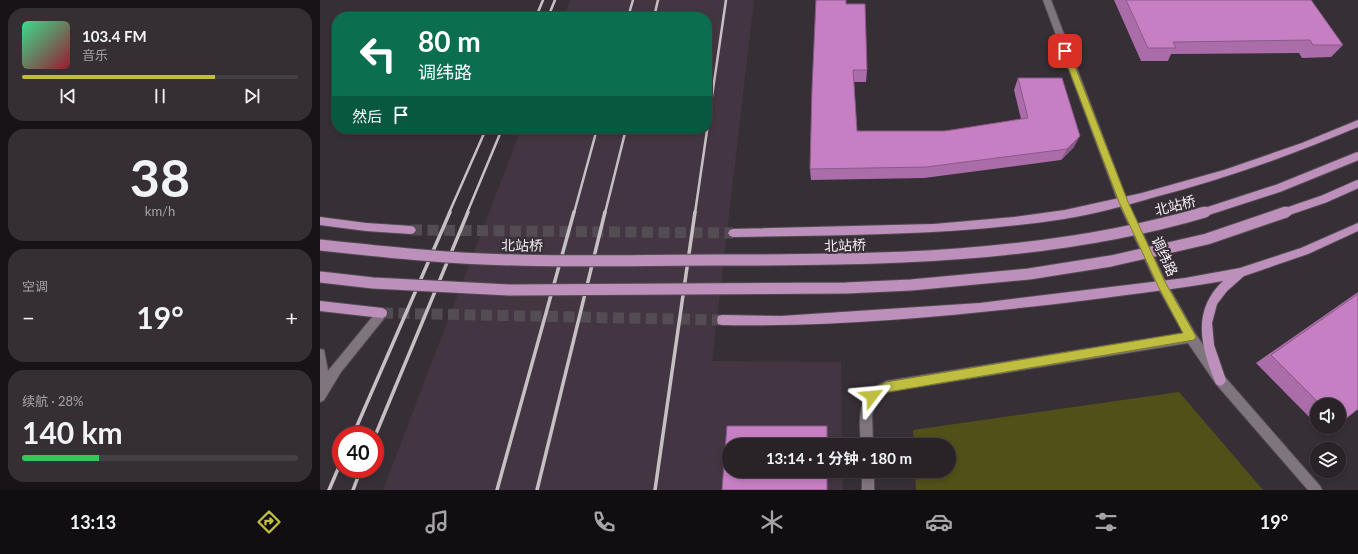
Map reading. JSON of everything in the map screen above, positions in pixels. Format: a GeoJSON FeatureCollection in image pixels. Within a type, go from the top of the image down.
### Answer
{"type":"FeatureCollection","features":[{"type":"Feature","properties":{"kind":"main road"},"geometry":{"type":"LineString","coordinates":[[733,233],[908,230],[974,225],[1055,216],[1123,202],[1178,188],[1313,143],[1358,122]]}},
{"type":"Feature","properties":{"kind":"main road","name":"北站桥"},"geometry":{"type":"LineString","coordinates":[[320,245],[376,251],[513,260],[837,260],[970,253],[1068,241],[1141,228],[1194,215],[1323,172],[1358,156]]}},
{"type":"Feature","properties":{"kind":"main road"},"geometry":{"type":"LineString","coordinates":[[320,277],[373,283],[509,290],[846,288],[911,285],[1029,274],[1133,256],[1207,239],[1324,199],[1358,184]]}},
{"type":"Feature","properties":{"kind":"main road"},"geometry":{"type":"LineString","coordinates":[[320,221],[366,227],[411,230]]}},
{"type":"Feature","properties":{"kind":"main road"},"geometry":{"type":"LineString","coordinates":[[722,320],[781,321],[972,309],[1240,274],[1304,251],[1358,227]]}},
{"type":"Feature","properties":{"kind":"main road"},"geometry":{"type":"LineString","coordinates":[[1220,380],[1208,348],[1205,326],[1210,306],[1221,289],[1240,274]]}},
{"type":"Feature","properties":{"kind":"main road"},"geometry":{"type":"LineString","coordinates":[[320,306],[382,313]]}},
{"type":"Feature","properties":{"kind":"street","name":"调纬路"},"geometry":{"type":"LineString","coordinates":[[1047,0],[1123,202],[1162,285],[1191,337],[1220,380],[1316,490]]}},
{"type":"Feature","properties":{"kind":"street"},"geometry":{"type":"LineString","coordinates":[[322,390],[337,368],[382,313]]}},
{"type":"Feature","properties":{"kind":"street"},"geometry":{"type":"LineString","coordinates":[[867,438],[866,415],[872,396],[886,387],[1191,337]]}},
{"type":"Feature","properties":{"kind":"street"},"geometry":{"type":"LineString","coordinates":[[320,354],[322,390]]}},
{"type":"Feature","properties":{"kind":"street"},"geometry":{"type":"LineString","coordinates":[[868,478],[868,490]]}},
{"type":"Feature","properties":{"kind":"shaded area"},"geometry":{"type":"Polygon","coordinates":[[[570,0],[754,0],[712,361],[841,362],[842,438],[722,438],[722,478],[842,478],[843,490],[383,490],[519,134],[712,134],[712,12],[566,12],[570,0]]]}},
{"type":"Feature","properties":{"kind":"shaded area"},"geometry":{"type":"Polygon","coordinates":[[[1179,392],[1263,490],[916,490],[915,478],[956,478],[956,438],[914,438],[913,430],[1179,392]]]}},
{"type":"Feature","properties":{"kind":"building"},"geometry":{"type":"Polygon","coordinates":[[[816,0],[846,0],[846,4],[865,4],[867,70],[853,70],[857,131],[945,131],[1028,118],[1018,78],[1062,78],[1080,136],[1067,149],[926,167],[810,169],[816,0]]]}},
{"type":"Feature","properties":{"kind":"building"},"geometry":{"type":"Polygon","coordinates":[[[1126,0],[1311,0],[1343,45],[1313,45],[1310,40],[1173,42],[1176,48],[1148,48],[1126,0]]]}},
{"type":"Feature","properties":{"kind":"building"},"geometry":{"type":"Polygon","coordinates":[[[1358,294],[1358,409],[1346,418],[1346,398],[1314,398],[1271,355],[1358,294]]]}},
{"type":"Feature","properties":{"kind":"building"},"geometry":{"type":"Polygon","coordinates":[[[727,426],[827,426],[827,438],[726,438],[727,426]]]}},
{"type":"Feature","properties":{"kind":"building"},"geometry":{"type":"Polygon","coordinates":[[[723,478],[827,478],[827,490],[722,490],[723,478]]]}},
{"type":"Feature","properties":{"kind":"tunnel"},"geometry":{"type":"LineString","coordinates":[[411,230],[733,233]]}},
{"type":"Feature","properties":{"kind":"tunnel"},"geometry":{"type":"LineString","coordinates":[[382,313],[722,320]]}},
{"type":"Feature","properties":{"kind":"railway"},"geometry":{"type":"LineString","coordinates":[[538,12],[543,0]]}},
{"type":"Feature","properties":{"kind":"railway"},"geometry":{"type":"LineString","coordinates":[[550,12],[555,0]]}},
{"type":"Feature","properties":{"kind":"railway"},"geometry":{"type":"LineString","coordinates":[[629,12],[633,0]]}},
{"type":"Feature","properties":{"kind":"railway"},"geometry":{"type":"LineString","coordinates":[[655,12],[658,0]]}},
{"type":"Feature","properties":{"kind":"railway"},"geometry":{"type":"LineString","coordinates":[[712,96],[726,0]]}},
{"type":"Feature","properties":{"kind":"railway"},"geometry":{"type":"LineString","coordinates":[[449,213],[484,134]]}},
{"type":"Feature","properties":{"kind":"railway"},"geometry":{"type":"LineString","coordinates":[[467,213],[500,134]]}},
{"type":"Feature","properties":{"kind":"railway"},"geometry":{"type":"LineString","coordinates":[[574,213],[596,134]]}},
{"type":"Feature","properties":{"kind":"railway"},"geometry":{"type":"LineString","coordinates":[[605,213],[625,134]]}},
{"type":"Feature","properties":{"kind":"railway"},"geometry":{"type":"LineString","coordinates":[[695,213],[706,134]]}},
{"type":"Feature","properties":{"kind":"railway"},"geometry":{"type":"LineString","coordinates":[[357,426],[450,212]]}},
{"type":"Feature","properties":{"kind":"railway"},"geometry":{"type":"LineString","coordinates":[[379,426],[468,212]]}},
{"type":"Feature","properties":{"kind":"railway"},"geometry":{"type":"LineString","coordinates":[[497,490],[574,212]]}},
{"type":"Feature","properties":{"kind":"railway"},"geometry":{"type":"LineString","coordinates":[[537,490],[605,212]]}},
{"type":"Feature","properties":{"kind":"railway"},"geometry":{"type":"LineString","coordinates":[[655,490],[695,212]]}},
{"type":"Feature","properties":{"kind":"railway"},"geometry":{"type":"LineString","coordinates":[[329,490],[334,478]]}},
{"type":"Feature","properties":{"kind":"railway"},"geometry":{"type":"LineString","coordinates":[[353,490],[358,478]]}},
{"type":"Feature","properties":{"kind":"route"},"geometry":{"type":"LineString","coordinates":[[872,396],[886,387],[1191,337],[1162,285],[1123,202],[1065,51]]}}]}
